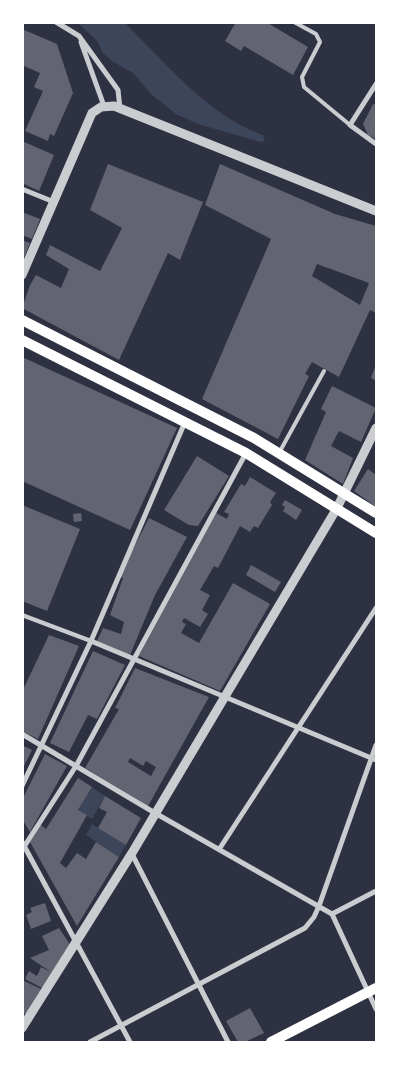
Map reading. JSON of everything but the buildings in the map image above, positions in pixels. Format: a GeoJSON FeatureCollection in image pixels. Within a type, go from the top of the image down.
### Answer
{"type":"FeatureCollection","features":[{"type":"Feature","properties":{"kind":"main road"},"geometry":{"type":"LineString","coordinates":[[22,320],[279,453],[376,512]]}},
{"type":"Feature","properties":{"kind":"main road"},"geometry":{"type":"LineString","coordinates":[[22,340],[246,453],[376,533]]}},
{"type":"Feature","properties":{"kind":"main road"},"geometry":{"type":"LineString","coordinates":[[271,1042],[372,990]]}},
{"type":"Feature","properties":{"kind":"street"},"geometry":{"type":"LineString","coordinates":[[56,22],[79,36],[118,90],[120,109]]}},
{"type":"Feature","properties":{"kind":"street"},"geometry":{"type":"LineString","coordinates":[[79,36],[104,106]]}},
{"type":"Feature","properties":{"kind":"street"},"geometry":{"type":"LineString","coordinates":[[376,84],[350,125],[376,144]]}},
{"type":"Feature","properties":{"kind":"street"},"geometry":{"type":"LineString","coordinates":[[22,275],[92,113],[104,106],[120,109],[376,211]]}},
{"type":"Feature","properties":{"kind":"street"},"geometry":{"type":"LineString","coordinates":[[22,189],[54,202]]}},
{"type":"Feature","properties":{"kind":"street"},"geometry":{"type":"LineString","coordinates":[[22,786],[43,746],[91,641],[186,422]]}},
{"type":"Feature","properties":{"kind":"street"},"geometry":{"type":"LineString","coordinates":[[22,1028],[78,942],[132,853],[346,493],[376,428]]}},
{"type":"Feature","properties":{"kind":"street"},"geometry":{"type":"LineString","coordinates":[[130,1042],[78,942],[23,846],[76,766],[246,453]]}},
{"type":"Feature","properties":{"kind":"street"},"geometry":{"type":"LineString","coordinates":[[220,848],[376,608]]}},
{"type":"Feature","properties":{"kind":"street"},"geometry":{"type":"LineString","coordinates":[[22,615],[91,641],[374,758]]}},
{"type":"Feature","properties":{"kind":"street"},"geometry":{"type":"LineString","coordinates":[[22,734],[155,813],[220,848],[332,914],[372,990],[376,1009]]}},
{"type":"Feature","properties":{"kind":"street"},"geometry":{"type":"LineString","coordinates":[[90,1042],[304,928],[314,918],[374,758],[376,745]]}},
{"type":"Feature","properties":{"kind":"street"},"geometry":{"type":"LineString","coordinates":[[132,853],[228,1042]]}},
{"type":"Feature","properties":{"kind":"street"},"geometry":{"type":"LineString","coordinates":[[332,914],[376,891]]}},
{"type":"Feature","properties":{"kind":"lane"},"geometry":{"type":"LineString","coordinates":[[294,22],[316,34],[320,42],[302,77],[304,87],[350,125]]}},
{"type":"Feature","properties":{"kind":"lane"},"geometry":{"type":"LineString","coordinates":[[279,453],[324,371]]}},
{"type":"Feature","properties":{"kind":"shaded area"},"geometry":{"type":"Polygon","coordinates":[[[78,23],[125,23],[188,86],[224,115],[263,135],[265,141],[260,142],[198,124],[176,114],[152,95],[133,73],[112,61],[103,53],[97,41],[78,23]]]}},
{"type":"Feature","properties":{"kind":"shaded area"},"geometry":{"type":"Polygon","coordinates":[[[92,787],[105,796],[92,819],[78,810],[92,787]]]}},
{"type":"Feature","properties":{"kind":"shaded area"},"geometry":{"type":"Polygon","coordinates":[[[92,824],[126,845],[119,857],[86,835],[92,824]]]}}]}
